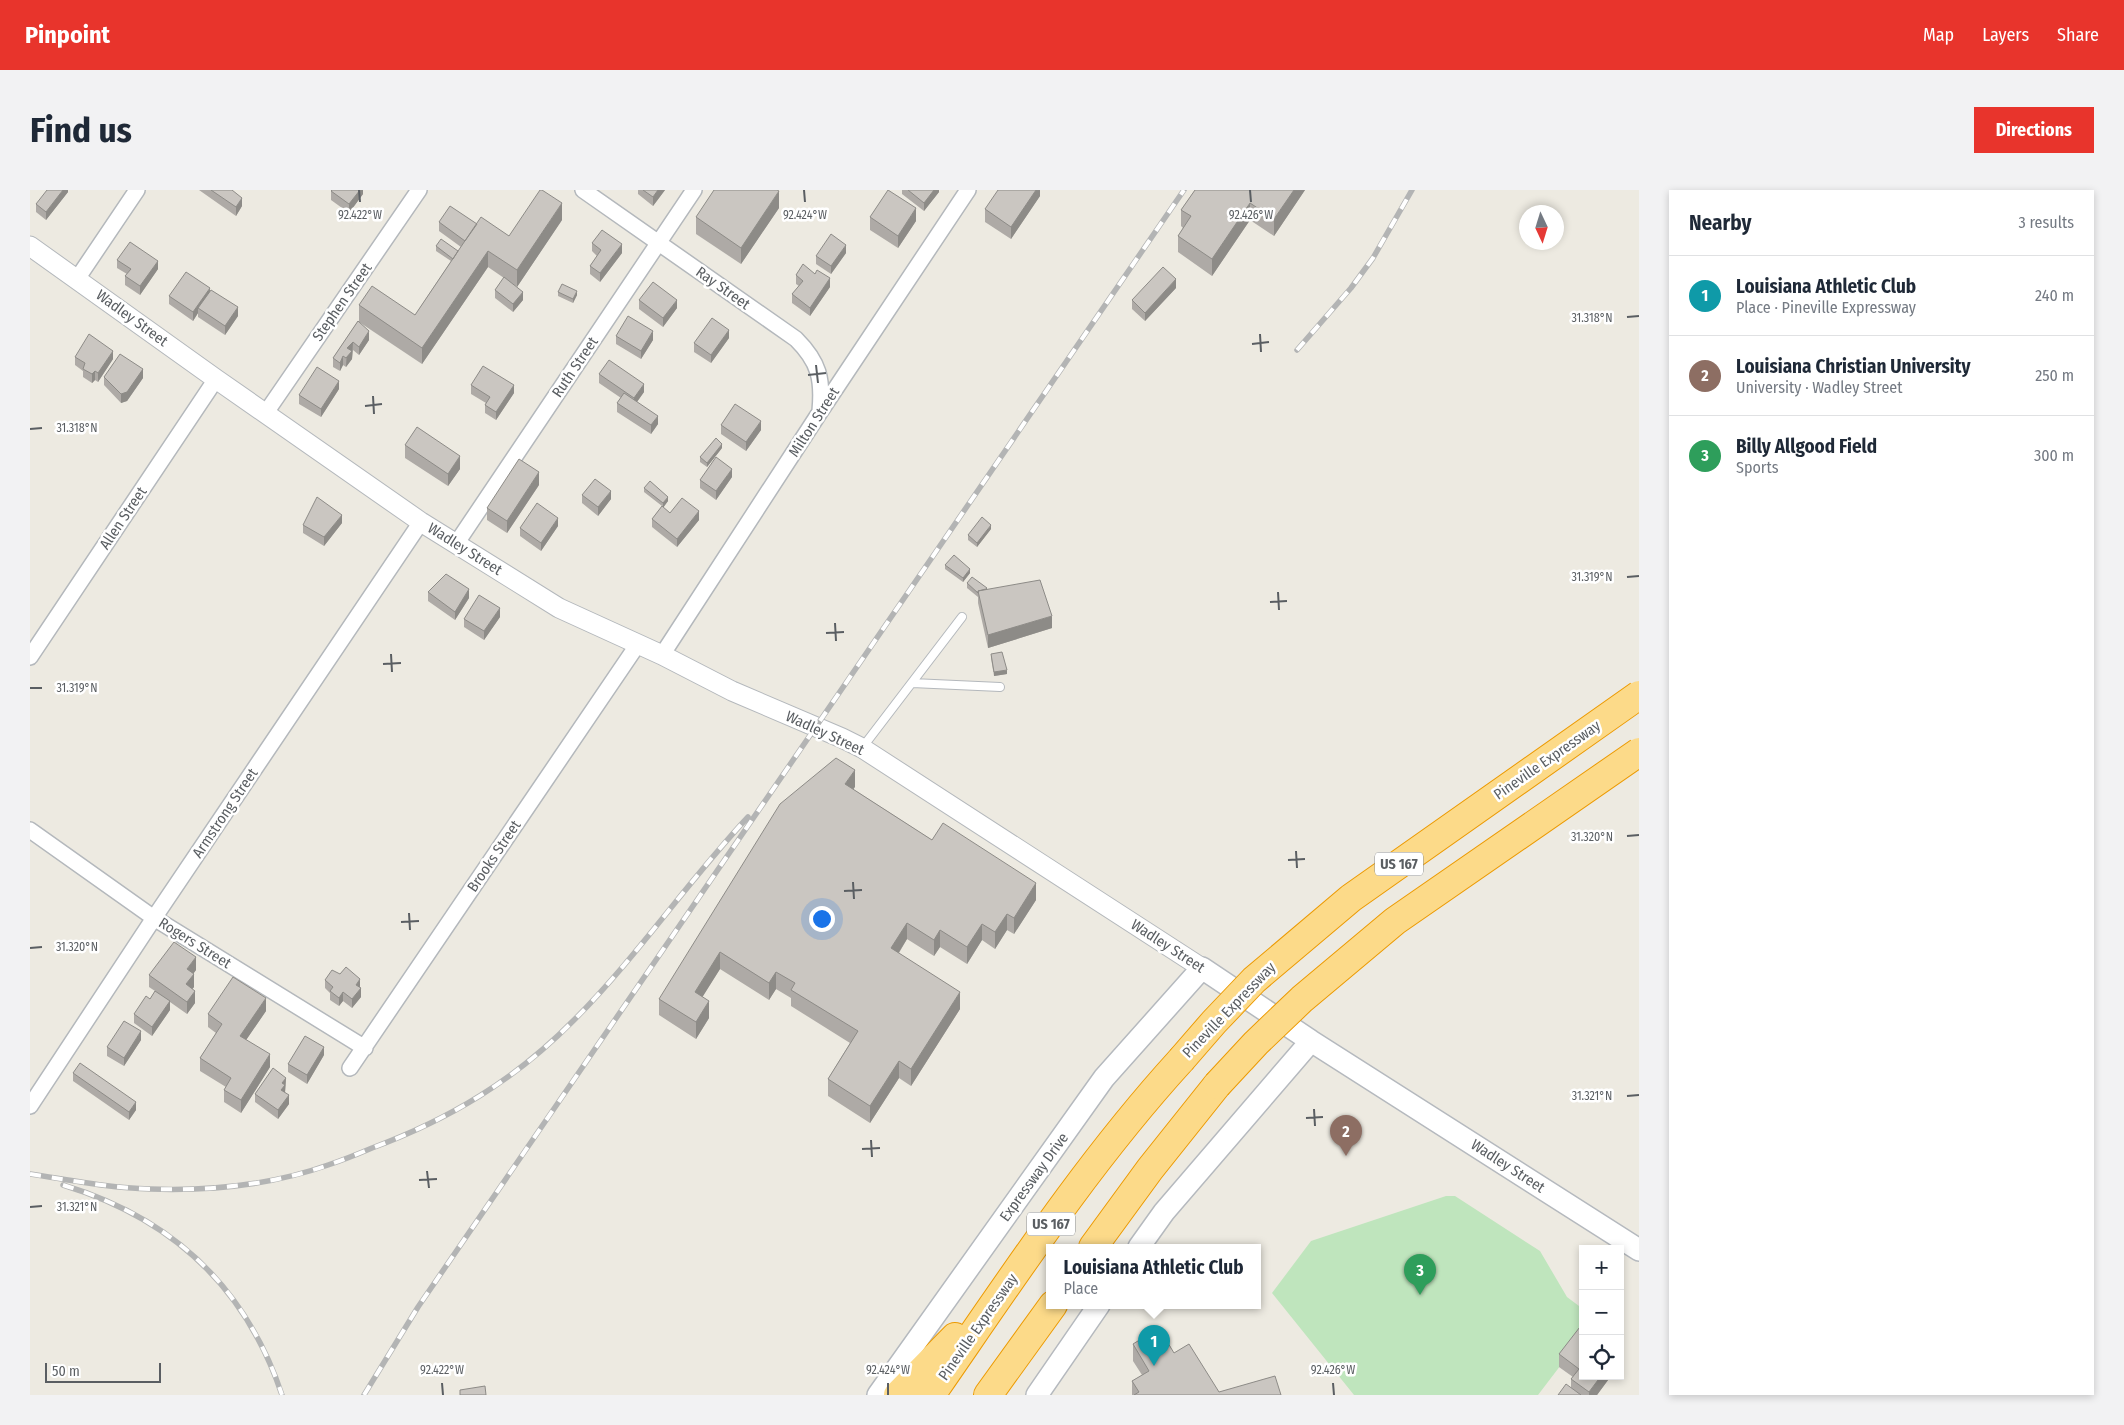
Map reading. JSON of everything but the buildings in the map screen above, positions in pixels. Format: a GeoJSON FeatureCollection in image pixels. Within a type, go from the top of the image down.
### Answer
{"type":"FeatureCollection","features":[{"type":"Feature","properties":{"kind":"highway","name":"Pineville Expressway"},"geometry":{"type":"LineString","coordinates":[[931,1395],[1004,1289],[1083,1180],[1149,1095],[1254,980],[1351,898],[1639,695]]}},
{"type":"Feature","properties":{"kind":"highway","name":"US 167"},"geometry":{"type":"LineString","coordinates":[[1095,1244],[1150,1169],[1217,1085],[1256,1043],[1302,999],[1395,921],[1639,752]]}},
{"type":"Feature","properties":{"kind":"highway"},"geometry":{"type":"LineString","coordinates":[[898,1395],[1004,1289]]}},
{"type":"Feature","properties":{"kind":"highway"},"geometry":{"type":"LineString","coordinates":[[988,1395],[1049,1311]]}},
{"type":"Feature","properties":{"kind":"highway"},"geometry":{"type":"LineString","coordinates":[[1001,1395],[1049,1311]]}},
{"type":"Feature","properties":{"kind":"main road","name":"Wadley Street"},"geometry":{"type":"LineString","coordinates":[[1202,968],[1311,1041],[1639,1250]]}},
{"type":"Feature","properties":{"kind":"main road","name":"Expressway Drive"},"geometry":{"type":"LineString","coordinates":[[878,1395],[1104,1078],[1202,968]]}},
{"type":"Feature","properties":{"kind":"main road"},"geometry":{"type":"LineString","coordinates":[[1141,1244],[1164,1212],[1311,1041]]}},
{"type":"Feature","properties":{"kind":"main road"},"geometry":{"type":"LineString","coordinates":[[1037,1395],[1097,1309]]}},
{"type":"Feature","properties":{"kind":"street"},"geometry":{"type":"LineString","coordinates":[[77,279],[137,190]]}},
{"type":"Feature","properties":{"kind":"street","name":"Stephen Street"},"geometry":{"type":"LineString","coordinates":[[265,414],[419,190]]}},
{"type":"Feature","properties":{"kind":"street","name":"Ray Street"},"geometry":{"type":"LineString","coordinates":[[583,190],[796,338],[815,362],[820,375],[820,412]]}},
{"type":"Feature","properties":{"kind":"street","name":"Ruth Street"},"geometry":{"type":"LineString","coordinates":[[456,544],[694,190]]}},
{"type":"Feature","properties":{"kind":"street","name":"Milton Street"},"geometry":{"type":"LineString","coordinates":[[662,655],[820,412],[968,190]]}},
{"type":"Feature","properties":{"kind":"street","name":"Wadley Street"},"geometry":{"type":"LineString","coordinates":[[30,246],[265,414],[421,522],[456,544],[560,608],[662,655],[732,691],[862,748],[1202,968]]}},
{"type":"Feature","properties":{"kind":"street","name":"Allen Street"},"geometry":{"type":"LineString","coordinates":[[30,657],[216,379]]}},
{"type":"Feature","properties":{"kind":"street","name":"Armstrong Street"},"geometry":{"type":"LineString","coordinates":[[30,1106],[154,918],[421,522]]}},
{"type":"Feature","properties":{"kind":"street","name":"Brooks Street"},"geometry":{"type":"LineString","coordinates":[[350,1068],[638,644]]}},
{"type":"Feature","properties":{"kind":"street","name":"Rogers Street"},"geometry":{"type":"LineString","coordinates":[[30,830],[154,918],[365,1048]]}},
{"type":"Feature","properties":{"kind":"lane"},"geometry":{"type":"LineString","coordinates":[[862,748],[962,617]]}},
{"type":"Feature","properties":{"kind":"lane"},"geometry":{"type":"LineString","coordinates":[[912,683],[1000,686]]}},
{"type":"Feature","properties":{"kind":"green space"},"geometry":{"type":"Polygon","coordinates":[[[1446,1196],[1455,1196],[1540,1251],[1567,1297],[1579,1306],[1579,1341],[1538,1395],[1354,1395],[1272,1293],[1311,1241],[1446,1196]]]}},
{"type":"Feature","properties":{"kind":"railway"},"geometry":{"type":"LineString","coordinates":[[364,1395],[418,1307],[1184,190]]}},
{"type":"Feature","properties":{"kind":"railway"},"geometry":{"type":"LineString","coordinates":[[1297,350],[1351,288],[1373,258],[1412,190]]}},
{"type":"Feature","properties":{"kind":"railway"},"geometry":{"type":"LineString","coordinates":[[30,1174],[135,1188],[217,1188],[263,1182],[307,1172],[350,1157],[401,1137],[455,1111],[480,1096],[529,1061],[574,1020],[619,971],[704,867],[748,817]]}},
{"type":"Feature","properties":{"kind":"railway"},"geometry":{"type":"LineString","coordinates":[[63,1185],[102,1199],[138,1217],[171,1237],[200,1262],[226,1290],[248,1321],[267,1356],[282,1395]]}},
{"type":"Feature","properties":{"kind":"place","name":"Louisiana Christian University"},"geometry":{"type":"Point","coordinates":[1346,1156]}},
{"type":"Feature","properties":{"kind":"place","name":"Billy Allgood Field"},"geometry":{"type":"Point","coordinates":[1420,1295]}},
{"type":"Feature","properties":{"kind":"place","name":"Louisiana Athletic Club"},"geometry":{"type":"Point","coordinates":[1154,1366]}}]}
